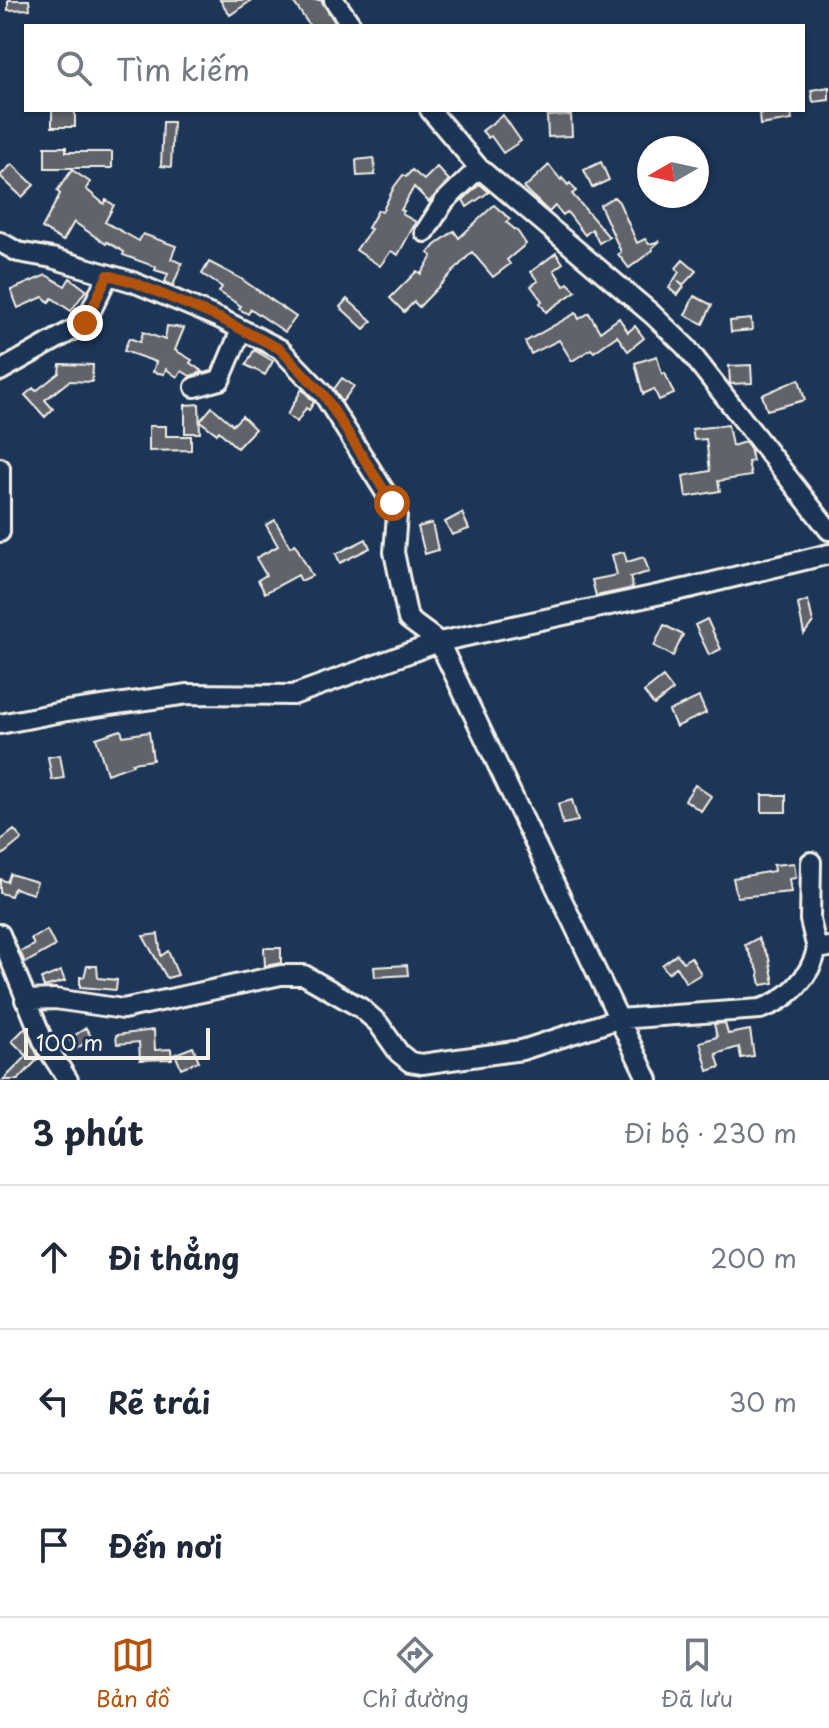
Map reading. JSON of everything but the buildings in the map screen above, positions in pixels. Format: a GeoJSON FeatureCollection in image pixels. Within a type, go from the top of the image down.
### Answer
{"type":"FeatureCollection","features":[{"type":"Feature","properties":{"kind":"street"},"geometry":{"type":"LineString","coordinates":[[334,0],[351,24]]}},
{"type":"Feature","properties":{"kind":"street"},"geometry":{"type":"LineString","coordinates":[[432,112],[479,168],[652,314],[686,347],[829,530]]}},
{"type":"Feature","properties":{"kind":"street"},"geometry":{"type":"LineString","coordinates":[[425,232],[444,202],[479,168]]}},
{"type":"Feature","properties":{"kind":"street"},"geometry":{"type":"LineString","coordinates":[[0,242],[18,252],[52,258],[133,282],[241,330],[280,349],[324,395],[397,515],[394,552],[408,619],[439,642],[648,1080]]}},
{"type":"Feature","properties":{"kind":"street"},"geometry":{"type":"LineString","coordinates":[[0,371],[85,323],[108,275]]}},
{"type":"Feature","properties":{"kind":"street"},"geometry":{"type":"LineString","coordinates":[[195,387],[220,380],[241,330]]}},
{"type":"Feature","properties":{"kind":"street"},"geometry":{"type":"LineString","coordinates":[[0,468],[0,532]]}},
{"type":"Feature","properties":{"kind":"street"},"geometry":{"type":"LineString","coordinates":[[0,724],[188,694],[293,695],[439,642],[829,554]]}},
{"type":"Feature","properties":{"kind":"street"},"geometry":{"type":"LineString","coordinates":[[25,1000],[55,999],[123,1009],[281,975],[304,975],[371,1016],[399,1053],[410,1062],[422,1064],[522,1050],[618,1019],[749,1011],[775,1005],[788,996],[823,948],[810,920],[811,862]]}},
{"type":"Feature","properties":{"kind":"street"},"geometry":{"type":"LineString","coordinates":[[0,935],[44,1043],[68,1080]]}},
{"type":"Feature","properties":{"kind":"route"},"geometry":{"type":"LineString","coordinates":[[85,323],[108,275],[133,282],[219,318],[280,349],[324,395],[392,503]]}}]}
